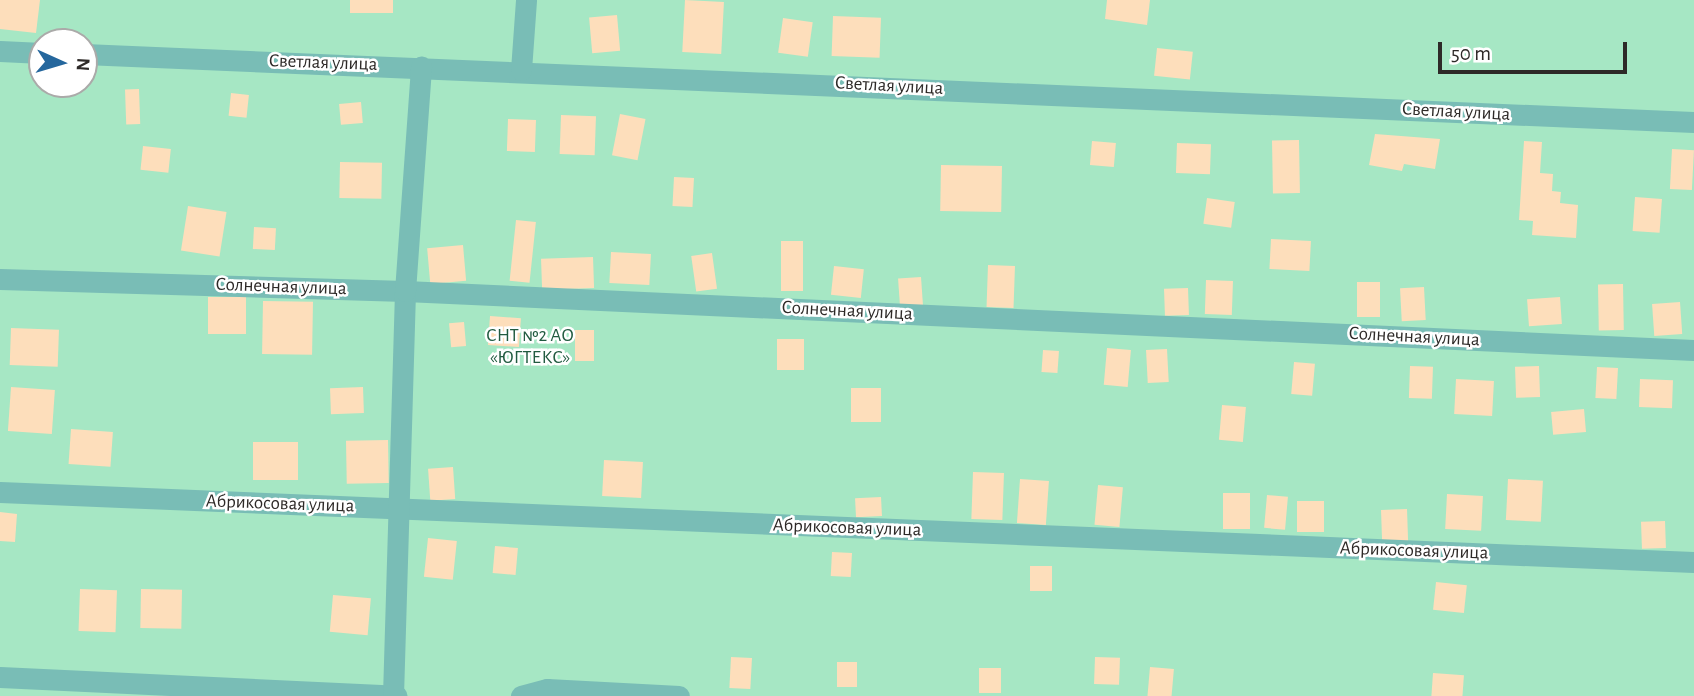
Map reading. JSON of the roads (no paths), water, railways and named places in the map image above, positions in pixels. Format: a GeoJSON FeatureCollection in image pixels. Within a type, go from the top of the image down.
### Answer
{"type":"FeatureCollection","features":[{"type":"Feature","properties":{"kind":"street"},"geometry":{"type":"LineString","coordinates":[[521,70],[526,0]]}},
{"type":"Feature","properties":{"kind":"street"},"geometry":{"type":"LineString","coordinates":[[0,51],[28,52]]}},
{"type":"Feature","properties":{"kind":"street","name":"Светлая улица"},"geometry":{"type":"LineString","coordinates":[[98,55],[521,70],[1694,122]]}},
{"type":"Feature","properties":{"kind":"street"},"geometry":{"type":"LineString","coordinates":[[0,677],[394,696],[405,291],[421,67]]}},
{"type":"Feature","properties":{"kind":"street","name":"Солнечная улица"},"geometry":{"type":"LineString","coordinates":[[0,279],[405,291],[1694,350]]}},
{"type":"Feature","properties":{"kind":"street","name":"Абрикосовая улица"},"geometry":{"type":"LineString","coordinates":[[0,492],[1694,562]]}},
{"type":"Feature","properties":{"kind":"street"},"geometry":{"type":"LineString","coordinates":[[521,696],[547,690],[679,696]]}},
{"type":"Feature","properties":{"kind":"park label","name":"СНТ №2 АО «ЮГТЕКС»"},"geometry":{"type":"Point","coordinates":[530,347]}}]}
